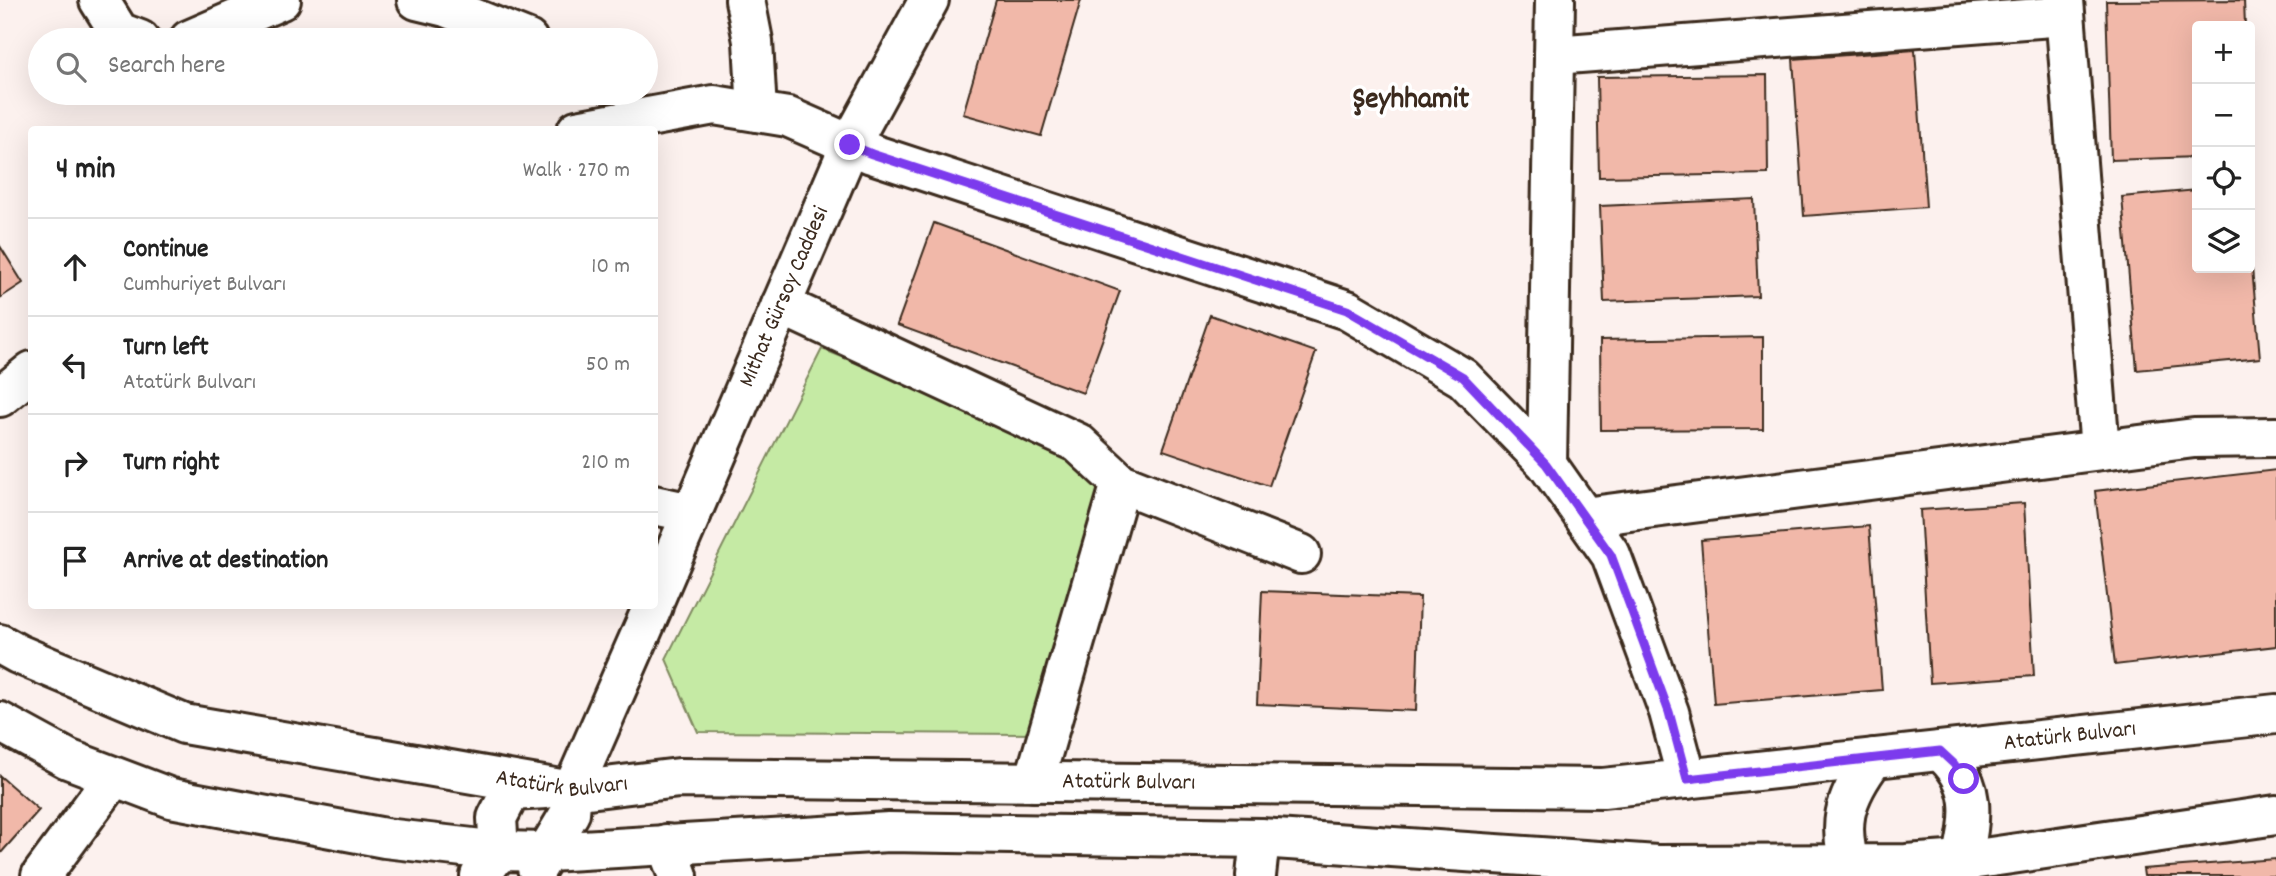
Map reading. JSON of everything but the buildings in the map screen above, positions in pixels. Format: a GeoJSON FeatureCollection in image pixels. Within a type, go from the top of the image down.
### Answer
{"type":"FeatureCollection","features":[{"type":"Feature","properties":{"kind":"main road"},"geometry":{"type":"LineString","coordinates":[[99,0],[116,28]]}},
{"type":"Feature","properties":{"kind":"main road"},"geometry":{"type":"LineString","coordinates":[[217,28],[281,0]]}},
{"type":"Feature","properties":{"kind":"main road"},"geometry":{"type":"LineString","coordinates":[[417,0],[446,7],[498,28]]}},
{"type":"Feature","properties":{"kind":"main road"},"geometry":{"type":"LineString","coordinates":[[745,0],[753,41],[757,112]]}},
{"type":"Feature","properties":{"kind":"main road","name":"Mithat Gürsoy Caddesi"},"geometry":{"type":"LineString","coordinates":[[658,594],[850,145],[929,0]]}},
{"type":"Feature","properties":{"kind":"main road"},"geometry":{"type":"LineString","coordinates":[[1546,464],[1555,0]]}},
{"type":"Feature","properties":{"kind":"main road"},"geometry":{"type":"LineString","coordinates":[[1554,55],[2064,8],[2100,450]]}},
{"type":"Feature","properties":{"kind":"main road"},"geometry":{"type":"LineString","coordinates":[[598,126],[714,104],[788,117],[872,154],[1347,310],[1463,377],[1546,464],[1611,555],[1669,712],[1687,779]]}},
{"type":"Feature","properties":{"kind":"main road"},"geometry":{"type":"LineString","coordinates":[[651,105],[666,113]]}},
{"type":"Feature","properties":{"kind":"main road"},"geometry":{"type":"LineString","coordinates":[[781,305],[1078,443],[1121,483],[1301,554]]}},
{"type":"Feature","properties":{"kind":"main road"},"geometry":{"type":"LineString","coordinates":[[0,397],[28,374]]}},
{"type":"Feature","properties":{"kind":"main road"},"geometry":{"type":"LineString","coordinates":[[1584,517],[2194,438],[2276,437]]}},
{"type":"Feature","properties":{"kind":"main road"},"geometry":{"type":"LineString","coordinates":[[1034,782],[1121,483]]}},
{"type":"Feature","properties":{"kind":"main road"},"geometry":{"type":"LineString","coordinates":[[658,506],[692,513]]}},
{"type":"Feature","properties":{"kind":"main road","name":"Mithat Gürsoy Caddesi"},"geometry":{"type":"LineString","coordinates":[[540,864],[570,813],[572,791],[651,609]]}},
{"type":"Feature","properties":{"kind":"main road","name":"Atatürk Bulvarı"},"geometry":{"type":"LineString","coordinates":[[0,644],[184,724],[572,791],[679,778],[1603,788],[2276,714]]}},
{"type":"Feature","properties":{"kind":"main road"},"geometry":{"type":"LineString","coordinates":[[0,722],[68,759],[171,798],[385,838],[490,863],[672,860],[889,832],[1260,838],[1657,870],[1851,870],[1906,864],[1960,868],[2276,815]]}},
{"type":"Feature","properties":{"kind":"main road"},"geometry":{"type":"LineString","coordinates":[[1940,751],[1954,764],[1964,779],[1968,794],[1970,813],[1960,868]]}},
{"type":"Feature","properties":{"kind":"main road"},"geometry":{"type":"LineString","coordinates":[[1851,870],[1845,836],[1845,808],[1857,781],[1874,758]]}},
{"type":"Feature","properties":{"kind":"main road"},"geometry":{"type":"LineString","coordinates":[[41,876],[114,777]]}},
{"type":"Feature","properties":{"kind":"main road"},"geometry":{"type":"LineString","coordinates":[[490,863],[497,818],[511,791],[572,791]]}},
{"type":"Feature","properties":{"kind":"main road"},"geometry":{"type":"LineString","coordinates":[[1256,876],[1260,838]]}},
{"type":"Feature","properties":{"kind":"green space"},"geometry":{"type":"Polygon","coordinates":[[[822,349],[1115,466],[1036,734],[698,732],[666,659],[822,349]]]}},
{"type":"Feature","properties":{"kind":"district","name":"Şeyhhamit"},"geometry":{"type":"Point","coordinates":[1411,101]}},
{"type":"Feature","properties":{"kind":"route"},"geometry":{"type":"LineString","coordinates":[[850,145],[1347,310],[1463,377],[1546,464],[1611,555],[1669,712],[1687,779],[1940,751],[1954,764],[1964,779]]}}]}
